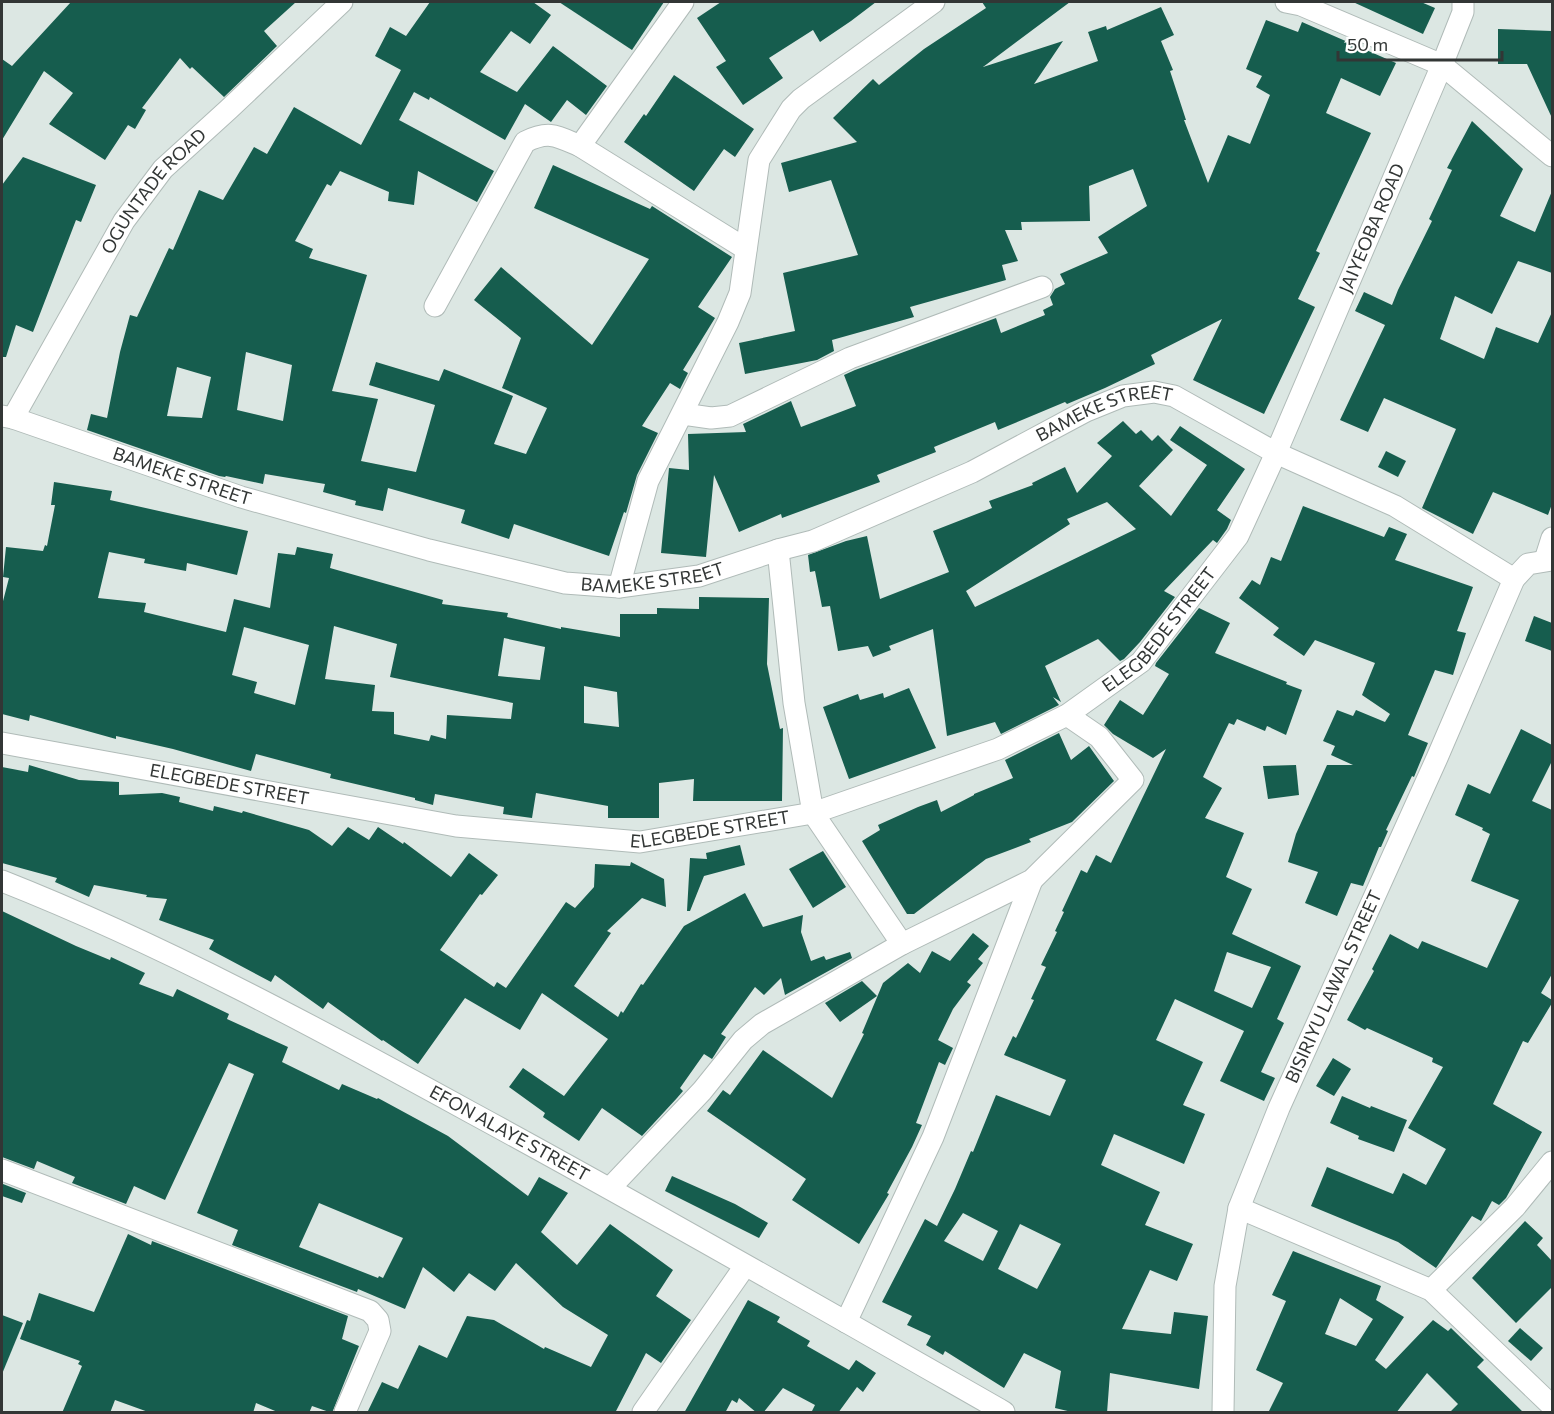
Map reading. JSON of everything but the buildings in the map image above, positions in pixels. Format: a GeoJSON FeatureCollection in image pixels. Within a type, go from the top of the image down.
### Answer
{"type":"FeatureCollection","features":[{"type":"Feature","properties":{"kind":"street","name":"OGUNTADE ROAD"},"geometry":{"type":"LineString","coordinates":[[7,417],[124,221],[163,169],[342,2]]}},
{"type":"Feature","properties":{"kind":"street"},"geometry":{"type":"LineString","coordinates":[[580,146],[683,2]]}},
{"type":"Feature","properties":{"kind":"street"},"geometry":{"type":"LineString","coordinates":[[619,587],[648,481],[683,414],[740,293],[759,160],[790,109],[801,99],[934,2]]}},
{"type":"Feature","properties":{"kind":"street"},"geometry":{"type":"LineString","coordinates":[[1286,2],[1442,65],[1552,156]]}},
{"type":"Feature","properties":{"kind":"street","name":"JAIYEOBA ROAD"},"geometry":{"type":"LineString","coordinates":[[1276,453],[1442,65],[1463,12],[1463,2]]}},
{"type":"Feature","properties":{"kind":"street"},"geometry":{"type":"LineString","coordinates":[[435,306],[525,142],[540,134],[558,136],[580,146],[746,249]]}},
{"type":"Feature","properties":{"kind":"street"},"geometry":{"type":"LineString","coordinates":[[683,414],[711,418],[730,416],[850,358],[1042,287]]}},
{"type":"Feature","properties":{"kind":"street","name":"BAMEKE STREET"},"geometry":{"type":"LineString","coordinates":[[7,417],[240,497],[429,550],[565,583],[619,587],[699,576],[813,541],[972,472],[1086,411],[1123,396],[1154,392],[1174,396],[1276,453],[1395,506],[1514,579]]}},
{"type":"Feature","properties":{"kind":"street","name":"ELEGBEDE STREET"},"geometry":{"type":"LineString","coordinates":[[2,743],[468,827],[640,842],[813,813],[998,749],[1067,715],[1141,662],[1238,536],[1276,453]]}},
{"type":"Feature","properties":{"kind":"street"},"geometry":{"type":"LineString","coordinates":[[1514,579],[1528,564],[1549,560],[1552,538]]}},
{"type":"Feature","properties":{"kind":"street"},"geometry":{"type":"LineString","coordinates":[[778,550],[794,703],[813,813],[902,944]]}},
{"type":"Feature","properties":{"kind":"street","name":"BISIRIYU LAWAL STREET"},"geometry":{"type":"LineString","coordinates":[[1223,1413],[1225,1286],[1239,1208],[1278,1108],[1433,769],[1514,579]]}},
{"type":"Feature","properties":{"kind":"street"},"geometry":{"type":"LineString","coordinates":[[610,1188],[702,1091],[743,1040],[762,1024],[902,944],[1032,880],[1133,780],[1099,737],[1067,715]]}},
{"type":"Feature","properties":{"kind":"street"},"geometry":{"type":"LineString","coordinates":[[846,1322],[933,1137],[1032,880]]}},
{"type":"Feature","properties":{"kind":"street","name":"EFON ALAYE STREET"},"geometry":{"type":"LineString","coordinates":[[2,881],[78,911],[329,1034],[610,1188],[1004,1413]]}},
{"type":"Feature","properties":{"kind":"street"},"geometry":{"type":"LineString","coordinates":[[1431,1290],[1515,1207],[1552,1162]]}},
{"type":"Feature","properties":{"kind":"street"},"geometry":{"type":"LineString","coordinates":[[2,1170],[370,1311],[378,1320],[380,1331],[345,1413]]}},
{"type":"Feature","properties":{"kind":"street"},"geometry":{"type":"LineString","coordinates":[[1239,1208],[1431,1290],[1552,1406]]}},
{"type":"Feature","properties":{"kind":"street"},"geometry":{"type":"LineString","coordinates":[[643,1413],[745,1266]]}}]}
